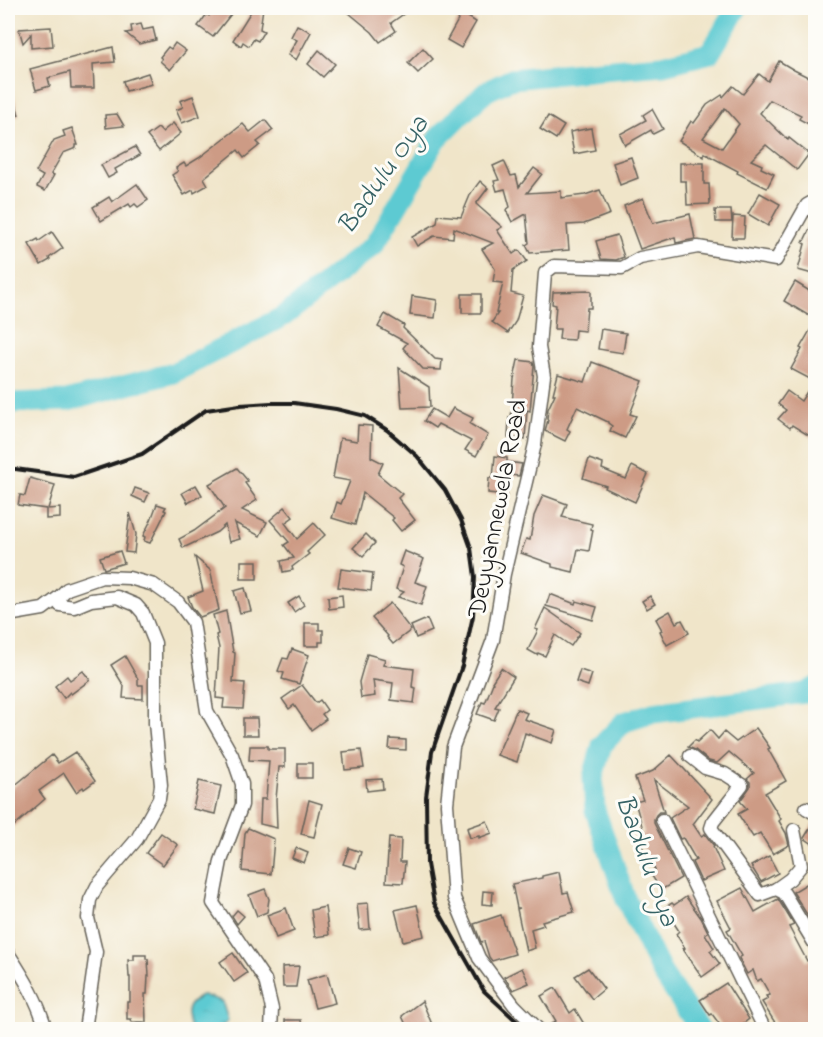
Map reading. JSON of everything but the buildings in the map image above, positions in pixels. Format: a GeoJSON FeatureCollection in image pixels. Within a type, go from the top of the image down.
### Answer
{"type":"FeatureCollection","features":[{"type":"Feature","properties":{"kind":"street","name":"Deyyannewela Road"},"geometry":{"type":"LineString","coordinates":[[539,1029],[514,1005],[479,958],[454,898],[447,804],[453,747],[493,640],[504,574],[535,444],[544,376],[539,347],[545,273],[554,266],[622,268],[640,258],[698,247],[776,260],[807,205],[816,200]]}},
{"type":"Feature","properties":{"kind":"street"},"geometry":{"type":"LineString","coordinates":[[8,615],[43,609],[68,589],[102,577],[129,578],[154,585],[178,602],[193,622],[207,711],[232,755],[242,784],[242,805],[221,861],[213,903],[265,980],[272,1008],[271,1029]]}},
{"type":"Feature","properties":{"kind":"street"},"geometry":{"type":"LineString","coordinates":[[59,597],[60,605],[74,607],[91,600],[117,597],[136,605],[155,643],[154,723],[161,785],[159,799],[137,839],[97,886],[90,900],[88,918],[96,952],[85,1029]]}},
{"type":"Feature","properties":{"kind":"street"},"geometry":{"type":"LineString","coordinates":[[690,756],[705,768],[725,774],[742,785],[713,822],[711,828],[760,895],[776,889],[801,866],[794,830]]}},
{"type":"Feature","properties":{"kind":"street"},"geometry":{"type":"LineString","coordinates":[[662,820],[765,1029]]}},
{"type":"Feature","properties":{"kind":"street"},"geometry":{"type":"LineString","coordinates":[[776,889],[784,893],[816,946]]}},
{"type":"Feature","properties":{"kind":"street"},"geometry":{"type":"LineString","coordinates":[[8,953],[22,974],[43,1017],[46,1029]]}},
{"type":"Feature","properties":{"kind":"water"},"geometry":{"type":"Polygon","coordinates":[[[202,995],[222,1001],[228,1020],[220,1029],[191,1030],[187,1017],[188,1008],[202,995]]]}},
{"type":"Feature","properties":{"kind":"waterway","name":"Badulu Oya"},"geometry":{"type":"LineString","coordinates":[[8,403],[67,401],[173,373],[284,316],[374,245],[437,139],[487,91],[512,79],[663,65],[710,53],[737,8]]}},
{"type":"Feature","properties":{"kind":"waterway","name":"Badulu Oya"},"geometry":{"type":"LineString","coordinates":[[700,1030],[661,971],[626,900],[595,810],[593,777],[602,745],[624,722],[653,713],[805,693],[816,687]]}},
{"type":"Feature","properties":{"kind":"railway"},"geometry":{"type":"LineString","coordinates":[[8,468],[74,477],[142,454],[206,410],[271,403],[294,403],[365,416],[387,430],[417,456],[445,490],[461,520],[471,548],[475,577],[473,616],[462,666],[432,752],[426,797],[427,864],[434,903],[484,991],[526,1030]]}}]}
